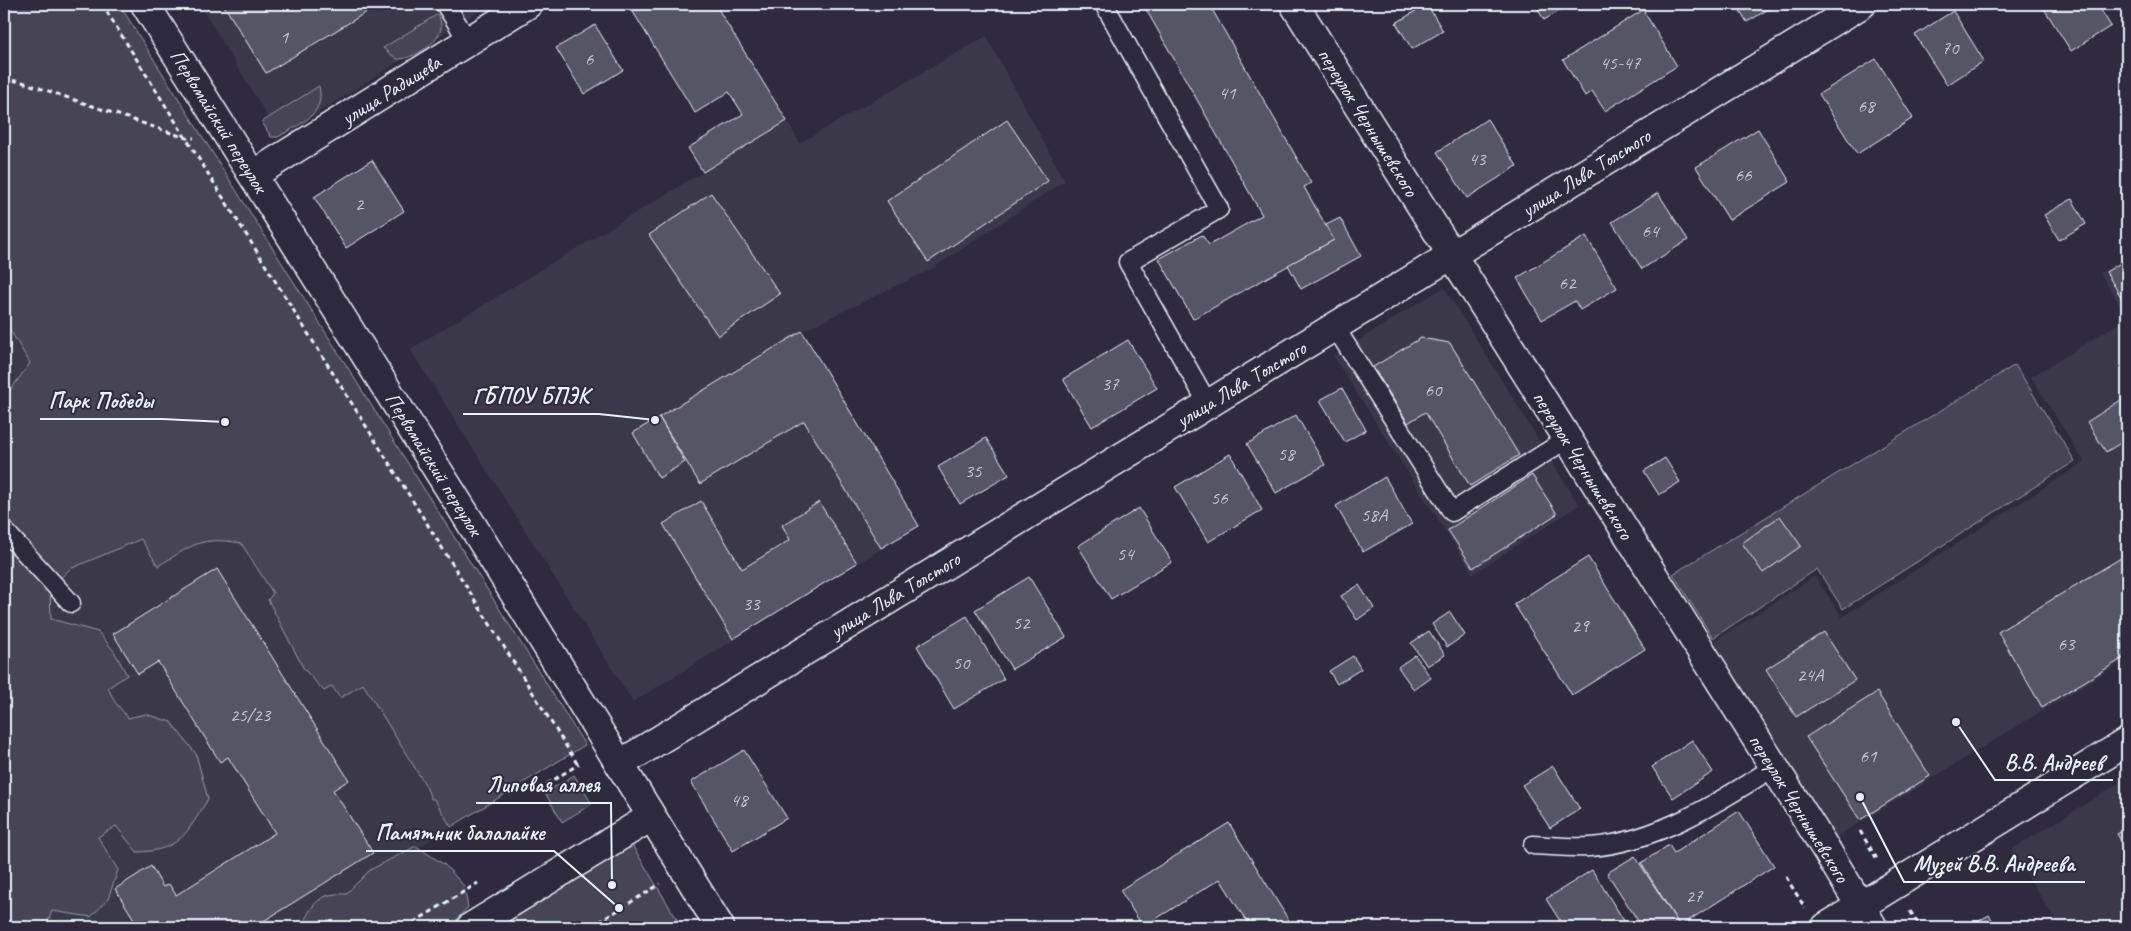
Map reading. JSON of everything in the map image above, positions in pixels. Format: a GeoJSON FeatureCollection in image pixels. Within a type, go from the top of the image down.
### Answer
{"type":"FeatureCollection","features":[{"type":"Feature","properties":{"kind":"street","name":"Первомайский переулок"},"geometry":{"type":"LineString","coordinates":[[145,4],[600,731],[715,925]]}},
{"type":"Feature","properties":{"kind":"street","name":"улица Радищева"},"geometry":{"type":"LineString","coordinates":[[253,176],[528,4]]}},
{"type":"Feature","properties":{"kind":"street","name":"переулок Чернышевского"},"geometry":{"type":"LineString","coordinates":[[1294,4],[1774,767],[1866,917]]}},
{"type":"Feature","properties":{"kind":"street","name":"улица Льва Толстого"},"geometry":{"type":"LineString","coordinates":[[620,764],[1862,4]]}},
{"type":"Feature","properties":{"kind":"street"},"geometry":{"type":"LineString","coordinates":[[1816,919],[1866,917],[2127,742]]}},
{"type":"Feature","properties":{"kind":"street"},"geometry":{"type":"LineString","coordinates":[[472,927],[651,817]]}},
{"type":"Feature","properties":{"kind":"lane"},"geometry":{"type":"LineString","coordinates":[[446,4],[468,41]]}},
{"type":"Feature","properties":{"kind":"lane"},"geometry":{"type":"LineString","coordinates":[[1104,4],[1219,209],[1128,262],[1208,404]]}},
{"type":"Feature","properties":{"kind":"lane"},"geometry":{"type":"LineString","coordinates":[[1335,327],[1452,512],[1567,439]]}},
{"type":"Feature","properties":{"kind":"lane"},"geometry":{"type":"LineString","coordinates":[[4,530],[71,604]]}},
{"type":"Feature","properties":{"kind":"lane"},"geometry":{"type":"LineString","coordinates":[[1533,845],[1591,847],[1643,835],[1708,807],[1774,767]]}},
{"type":"Feature","properties":{"kind":"path"},"geometry":{"type":"LineString","coordinates":[[102,4],[578,765]]}},
{"type":"Feature","properties":{"kind":"path"},"geometry":{"type":"LineString","coordinates":[[4,78],[22,82],[186,138],[229,136]]}},
{"type":"Feature","properties":{"kind":"path"},"geometry":{"type":"LineString","coordinates":[[540,789],[590,758],[600,731]]}},
{"type":"Feature","properties":{"kind":"path"},"geometry":{"type":"LineString","coordinates":[[591,927],[684,870]]}},
{"type":"Feature","properties":{"kind":"path"},"geometry":{"type":"LineString","coordinates":[[1786,877],[1816,919]]}},
{"type":"Feature","properties":{"kind":"path"},"geometry":{"type":"LineString","coordinates":[[406,927],[478,884]]}},
{"type":"Feature","properties":{"kind":"shaded area"},"geometry":{"type":"Polygon","coordinates":[[[4,4],[119,4],[585,745],[451,827],[434,799],[431,799],[426,786],[363,684],[340,698],[332,686],[324,691],[304,669],[268,600],[273,593],[241,543],[215,541],[197,544],[158,566],[141,539],[70,569],[50,588],[51,619],[98,632],[114,651],[127,675],[108,688],[115,702],[128,718],[146,714],[171,722],[196,754],[208,799],[181,838],[163,848],[137,852],[116,826],[98,837],[118,870],[108,899],[91,917],[52,911],[46,927],[4,927],[4,639],[6,637],[4,631],[4,399],[30,363],[4,320],[4,4]]]}},
{"type":"Feature","properties":{"kind":"shaded area"},"geometry":{"type":"Polygon","coordinates":[[[199,4],[490,4],[280,137],[199,4]]]}},
{"type":"Feature","properties":{"kind":"shaded area"},"geometry":{"type":"Polygon","coordinates":[[[438,14],[441,31],[431,44],[420,52],[397,59],[383,48],[438,14]]]}},
{"type":"Feature","properties":{"kind":"shaded area"},"geometry":{"type":"Polygon","coordinates":[[[986,36],[1065,181],[930,270],[802,331],[919,526],[633,702],[410,349],[787,121],[800,143],[986,36]]]}},
{"type":"Feature","properties":{"kind":"shaded area"},"geometry":{"type":"Polygon","coordinates":[[[319,86],[320,96],[315,112],[294,128],[278,137],[271,137],[262,122],[319,86]]]}},
{"type":"Feature","properties":{"kind":"shaded area"},"geometry":{"type":"Polygon","coordinates":[[[2127,257],[2127,317],[2100,273],[2127,257]]]}},
{"type":"Feature","properties":{"kind":"shaded area"},"geometry":{"type":"Polygon","coordinates":[[[1444,287],[1579,505],[1473,574],[1333,356],[1444,287]]]}},
{"type":"Feature","properties":{"kind":"shaded area"},"geometry":{"type":"Polygon","coordinates":[[[2127,318],[2127,659],[1835,838],[1713,642],[1815,576],[1842,617],[2084,462],[2031,377],[2127,318]]]}},
{"type":"Feature","properties":{"kind":"shaded area"},"geometry":{"type":"Polygon","coordinates":[[[4,320],[158,566],[229,524],[340,697],[363,683],[451,827],[291,927],[4,927],[4,320]]]}},
{"type":"Feature","properties":{"kind":"shaded area"},"geometry":{"type":"Polygon","coordinates":[[[2015,365],[2075,461],[1843,609],[1817,569],[1713,638],[1673,574],[2015,365]]]}},
{"type":"Feature","properties":{"kind":"shaded area"},"geometry":{"type":"Polygon","coordinates":[[[574,775],[592,804],[562,822],[545,793],[574,775]]]}},
{"type":"Feature","properties":{"kind":"shaded area"},"geometry":{"type":"Polygon","coordinates":[[[2127,778],[2127,927],[2060,927],[2011,850],[2127,778]]]}},
{"type":"Feature","properties":{"kind":"shaded area"},"geometry":{"type":"Polygon","coordinates":[[[632,845],[681,926],[500,927],[632,845]]]}},
{"type":"Feature","properties":{"kind":"shaded area"},"geometry":{"type":"Polygon","coordinates":[[[416,846],[445,865],[464,886],[468,907],[451,926],[303,927],[309,912],[320,899],[334,894],[346,894],[370,870],[416,846]]]}},
{"type":"Feature","properties":{"kind":"building"},"geometry":{"type":"Polygon","coordinates":[[[223,4],[380,4],[266,73],[223,4]]]}},
{"type":"Feature","properties":{"kind":"building"},"geometry":{"type":"Polygon","coordinates":[[[635,4],[715,4],[787,121],[703,172],[688,148],[743,114],[729,92],[695,113],[630,7],[635,4]]]}},
{"type":"Feature","properties":{"kind":"building"},"geometry":{"type":"Polygon","coordinates":[[[1143,4],[1209,4],[1311,183],[1304,187],[1334,240],[1193,319],[1159,259],[1202,235],[1209,245],[1262,215],[1143,4]]]}},
{"type":"Feature","properties":{"kind":"building"},"geometry":{"type":"Polygon","coordinates":[[[1427,4],[1443,31],[1412,49],[1396,23],[1427,4]]]}},
{"type":"Feature","properties":{"kind":"building"},"geometry":{"type":"Polygon","coordinates":[[[1535,4],[1571,4],[1544,20],[1535,4]]]}},
{"type":"Feature","properties":{"kind":"building"},"geometry":{"type":"Polygon","coordinates":[[[1736,4],[1777,4],[1747,22],[1736,4]]]}},
{"type":"Feature","properties":{"kind":"building"},"geometry":{"type":"Polygon","coordinates":[[[2041,4],[2097,4],[2111,26],[2071,51],[2041,4]]]}},
{"type":"Feature","properties":{"kind":"building"},"geometry":{"type":"Polygon","coordinates":[[[1643,10],[1677,66],[1605,111],[1592,91],[1585,96],[1563,60],[1643,10]]]}},
{"type":"Feature","properties":{"kind":"building"},"geometry":{"type":"Polygon","coordinates":[[[1953,11],[1984,61],[1947,85],[1915,35],[1953,11]]]}},
{"type":"Feature","properties":{"kind":"building"},"geometry":{"type":"Polygon","coordinates":[[[595,25],[623,70],[584,94],[556,48],[595,25]]]}},
{"type":"Feature","properties":{"kind":"building"},"geometry":{"type":"Polygon","coordinates":[[[1876,59],[1913,118],[1857,154],[1819,94],[1876,59]]]}},
{"type":"Feature","properties":{"kind":"building"},"geometry":{"type":"Polygon","coordinates":[[[1487,119],[1517,166],[1467,198],[1437,152],[1487,119]]]}},
{"type":"Feature","properties":{"kind":"building"},"geometry":{"type":"Polygon","coordinates":[[[1007,120],[1048,181],[928,262],[887,201],[1007,120]]]}},
{"type":"Feature","properties":{"kind":"building"},"geometry":{"type":"Polygon","coordinates":[[[1758,129],[1790,182],[1729,220],[1696,167],[1758,129]]]}},
{"type":"Feature","properties":{"kind":"building"},"geometry":{"type":"Polygon","coordinates":[[[372,160],[404,211],[346,248],[314,197],[372,160]]]}},
{"type":"Feature","properties":{"kind":"building"},"geometry":{"type":"Polygon","coordinates":[[[711,193],[780,294],[718,336],[649,235],[711,193]]]}},
{"type":"Feature","properties":{"kind":"building"},"geometry":{"type":"Polygon","coordinates":[[[1658,193],[1688,240],[1642,269],[1612,222],[1658,193]]]}},
{"type":"Feature","properties":{"kind":"building"},"geometry":{"type":"Polygon","coordinates":[[[2072,199],[2086,224],[2059,240],[2044,215],[2072,199]]]}},
{"type":"Feature","properties":{"kind":"building"},"geometry":{"type":"Polygon","coordinates":[[[1340,218],[1361,256],[1301,289],[1288,265],[1334,240],[1326,225],[1340,218]]]}},
{"type":"Feature","properties":{"kind":"building"},"geometry":{"type":"Polygon","coordinates":[[[1586,236],[1617,288],[1580,310],[1575,301],[1542,320],[1517,278],[1586,236]]]}},
{"type":"Feature","properties":{"kind":"building"},"geometry":{"type":"Polygon","coordinates":[[[2127,259],[2127,307],[2106,272],[2127,259]]]}},
{"type":"Feature","properties":{"kind":"building"},"geometry":{"type":"Polygon","coordinates":[[[802,331],[919,526],[881,548],[804,421],[700,484],[659,417],[802,331]]]}},
{"type":"Feature","properties":{"kind":"building"},"geometry":{"type":"Polygon","coordinates":[[[1421,338],[1450,343],[1519,455],[1470,486],[1425,412],[1408,423],[1373,367],[1421,338]]]}},
{"type":"Feature","properties":{"kind":"building"},"geometry":{"type":"Polygon","coordinates":[[[1128,340],[1157,388],[1092,427],[1063,379],[1128,340]]]}},
{"type":"Feature","properties":{"kind":"building"},"geometry":{"type":"Polygon","coordinates":[[[1342,388],[1366,430],[1345,442],[1320,400],[1342,388]]]}},
{"type":"Feature","properties":{"kind":"building"},"geometry":{"type":"Polygon","coordinates":[[[2127,396],[2127,439],[2106,452],[2087,422],[2127,396]]]}},
{"type":"Feature","properties":{"kind":"building"},"geometry":{"type":"Polygon","coordinates":[[[1296,415],[1325,465],[1276,493],[1247,444],[1296,415]]]}},
{"type":"Feature","properties":{"kind":"building"},"geometry":{"type":"Polygon","coordinates":[[[659,417],[685,462],[659,478],[633,433],[659,417]]]}},
{"type":"Feature","properties":{"kind":"building"},"geometry":{"type":"Polygon","coordinates":[[[986,438],[1009,475],[960,504],[938,467],[986,438]]]}},
{"type":"Feature","properties":{"kind":"building"},"geometry":{"type":"Polygon","coordinates":[[[1230,454],[1262,510],[1208,542],[1175,487],[1230,454]]]}},
{"type":"Feature","properties":{"kind":"building"},"geometry":{"type":"Polygon","coordinates":[[[1665,458],[1680,482],[1659,495],[1644,471],[1665,458]]]}},
{"type":"Feature","properties":{"kind":"building"},"geometry":{"type":"Polygon","coordinates":[[[1532,475],[1557,514],[1473,568],[1448,530],[1532,475]]]}},
{"type":"Feature","properties":{"kind":"building"},"geometry":{"type":"Polygon","coordinates":[[[1385,477],[1412,524],[1363,552],[1336,506],[1385,477]]]}},
{"type":"Feature","properties":{"kind":"building"},"geometry":{"type":"Polygon","coordinates":[[[701,501],[742,569],[790,540],[782,525],[819,502],[857,563],[733,639],[663,524],[701,501]]]}},
{"type":"Feature","properties":{"kind":"building"},"geometry":{"type":"Polygon","coordinates":[[[1139,508],[1172,562],[1111,599],[1078,546],[1139,508]]]}},
{"type":"Feature","properties":{"kind":"building"},"geometry":{"type":"Polygon","coordinates":[[[1780,516],[1801,546],[1763,573],[1742,543],[1780,516]]]}},
{"type":"Feature","properties":{"kind":"building"},"geometry":{"type":"Polygon","coordinates":[[[1588,557],[1645,649],[1572,695],[1514,604],[1588,557]]]}},
{"type":"Feature","properties":{"kind":"building"},"geometry":{"type":"Polygon","coordinates":[[[2121,558],[2127,569],[2127,656],[2042,707],[1998,632],[2121,558]]]}},
{"type":"Feature","properties":{"kind":"building"},"geometry":{"type":"Polygon","coordinates":[[[217,569],[349,780],[333,790],[373,853],[254,927],[139,927],[115,889],[151,866],[163,887],[169,884],[176,895],[275,833],[228,757],[220,762],[158,662],[138,674],[113,634],[217,569]]]}},
{"type":"Feature","properties":{"kind":"building"},"geometry":{"type":"Polygon","coordinates":[[[1029,577],[1066,637],[1012,669],[975,610],[1029,577]]]}},
{"type":"Feature","properties":{"kind":"building"},"geometry":{"type":"Polygon","coordinates":[[[1359,585],[1374,608],[1357,620],[1341,596],[1359,585]]]}},
{"type":"Feature","properties":{"kind":"building"},"geometry":{"type":"Polygon","coordinates":[[[1450,612],[1465,635],[1447,647],[1432,624],[1450,612]]]}},
{"type":"Feature","properties":{"kind":"building"},"geometry":{"type":"Polygon","coordinates":[[[967,616],[1004,679],[954,709],[917,646],[967,616]]]}},
{"type":"Feature","properties":{"kind":"building"},"geometry":{"type":"Polygon","coordinates":[[[1429,631],[1445,655],[1427,666],[1411,643],[1429,631]]]}},
{"type":"Feature","properties":{"kind":"building"},"geometry":{"type":"Polygon","coordinates":[[[1824,632],[1855,680],[1796,717],[1766,669],[1824,632]]]}},
{"type":"Feature","properties":{"kind":"building"},"geometry":{"type":"Polygon","coordinates":[[[1415,655],[1431,678],[1414,690],[1398,667],[1415,655]]]}},
{"type":"Feature","properties":{"kind":"building"},"geometry":{"type":"Polygon","coordinates":[[[1353,656],[1361,669],[1337,684],[1329,671],[1353,656]]]}},
{"type":"Feature","properties":{"kind":"building"},"geometry":{"type":"Polygon","coordinates":[[[1877,692],[1930,776],[1860,820],[1806,737],[1877,692]]]}},
{"type":"Feature","properties":{"kind":"building"},"geometry":{"type":"Polygon","coordinates":[[[1692,740],[1713,772],[1673,798],[1652,767],[1692,740]]]}},
{"type":"Feature","properties":{"kind":"building"},"geometry":{"type":"Polygon","coordinates":[[[744,750],[787,818],[733,851],[691,782],[744,750]]]}},
{"type":"Feature","properties":{"kind":"building"},"geometry":{"type":"Polygon","coordinates":[[[1553,766],[1580,809],[1550,828],[1522,785],[1553,766]]]}},
{"type":"Feature","properties":{"kind":"building"},"geometry":{"type":"Polygon","coordinates":[[[1739,811],[1774,866],[1680,926],[1641,863],[1669,845],[1674,853],[1739,811]]]}},
{"type":"Feature","properties":{"kind":"building"},"geometry":{"type":"Polygon","coordinates":[[[1229,823],[1293,927],[1250,927],[1220,879],[1143,927],[1120,890],[1229,823]]]}},
{"type":"Feature","properties":{"kind":"building"},"geometry":{"type":"Polygon","coordinates":[[[2127,828],[2127,850],[2117,834],[2127,828]]]}},
{"type":"Feature","properties":{"kind":"building"},"geometry":{"type":"Polygon","coordinates":[[[1635,856],[1680,926],[1642,927],[1607,873],[1635,856]]]}},
{"type":"Feature","properties":{"kind":"building"},"geometry":{"type":"Polygon","coordinates":[[[1592,870],[1628,927],[1564,927],[1546,899],[1592,870]]]}},
{"type":"Feature","properties":{"kind":"building"},"geometry":{"type":"Polygon","coordinates":[[[1989,915],[1997,927],[1969,927],[1989,915]]]}},
{"type":"Feature","properties":{"kind":"place","name":"ГБПОУ БПЭК"},"geometry":{"type":"Point","coordinates":[655,420]}},
{"type":"Feature","properties":{"kind":"place","name":"Парк Победы"},"geometry":{"type":"Point","coordinates":[225,422]}},
{"type":"Feature","properties":{"kind":"place","name":"В.В. Андреев"},"geometry":{"type":"Point","coordinates":[1956,722]}},
{"type":"Feature","properties":{"kind":"place","name":"Музей В.В. Андреева"},"geometry":{"type":"Point","coordinates":[1860,797]}},
{"type":"Feature","properties":{"kind":"place","name":"Липовая аллея"},"geometry":{"type":"Point","coordinates":[612,885]}},
{"type":"Feature","properties":{"kind":"place","name":"Памятник балалайке"},"geometry":{"type":"Point","coordinates":[619,908]}}]}
